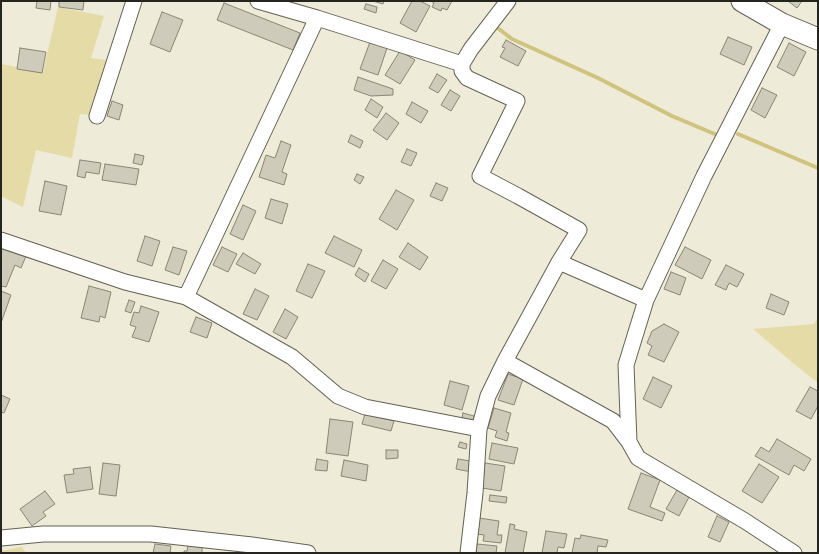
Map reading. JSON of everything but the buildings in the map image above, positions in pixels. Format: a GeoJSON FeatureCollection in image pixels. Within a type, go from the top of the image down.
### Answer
{"type":"FeatureCollection","features":[{"type":"Feature","properties":{"kind":"street"},"geometry":{"type":"LineString","coordinates":[[97,116],[134,1]]}},
{"type":"Feature","properties":{"kind":"street"},"geometry":{"type":"LineString","coordinates":[[258,1],[462,64]]}},
{"type":"Feature","properties":{"kind":"street"},"geometry":{"type":"LineString","coordinates":[[468,553],[475,493],[479,429],[488,396],[505,361],[559,262],[579,230],[480,176],[517,102],[467,78],[462,71],[462,64],[471,49],[508,1]]}},
{"type":"Feature","properties":{"kind":"street"},"geometry":{"type":"LineString","coordinates":[[744,2],[782,24],[818,39]]}},
{"type":"Feature","properties":{"kind":"street"},"geometry":{"type":"LineString","coordinates":[[186,297],[317,18]]}},
{"type":"Feature","properties":{"kind":"street"},"geometry":{"type":"LineString","coordinates":[[628,442],[626,365],[646,300],[704,176],[782,24]]}},
{"type":"Feature","properties":{"kind":"street"},"geometry":{"type":"LineString","coordinates":[[1,240],[125,282],[186,297],[292,357],[338,396],[365,406],[479,429]]}},
{"type":"Feature","properties":{"kind":"street"},"geometry":{"type":"LineString","coordinates":[[559,262],[646,300]]}},
{"type":"Feature","properties":{"kind":"street"},"geometry":{"type":"LineString","coordinates":[[505,361],[613,421],[638,458],[745,520],[794,553]]}},
{"type":"Feature","properties":{"kind":"street"},"geometry":{"type":"LineString","coordinates":[[1,538],[43,534],[151,534],[252,545],[308,553]]}},
{"type":"Feature","properties":{"kind":"shaded area"},"geometry":{"type":"Polygon","coordinates":[[[58,7],[104,16],[91,58],[113,61],[97,115],[80,114],[72,158],[36,150],[23,207],[1,196],[1,64],[43,72],[58,7]]]}},
{"type":"Feature","properties":{"kind":"shaded area"},"geometry":{"type":"Polygon","coordinates":[[[818,317],[818,383],[753,329],[814,324],[818,317]]]}},
{"type":"Feature","properties":{"kind":"shaded area"},"geometry":{"type":"Polygon","coordinates":[[[22,547],[26,553],[1,553],[1,551],[22,547]]]}},
{"type":"Feature","properties":{"kind":"waterway"},"geometry":{"type":"LineString","coordinates":[[499,29],[512,39],[598,78],[672,116],[717,135]]}},
{"type":"Feature","properties":{"kind":"waterway"},"geometry":{"type":"LineString","coordinates":[[738,134],[818,168]]}}]}
